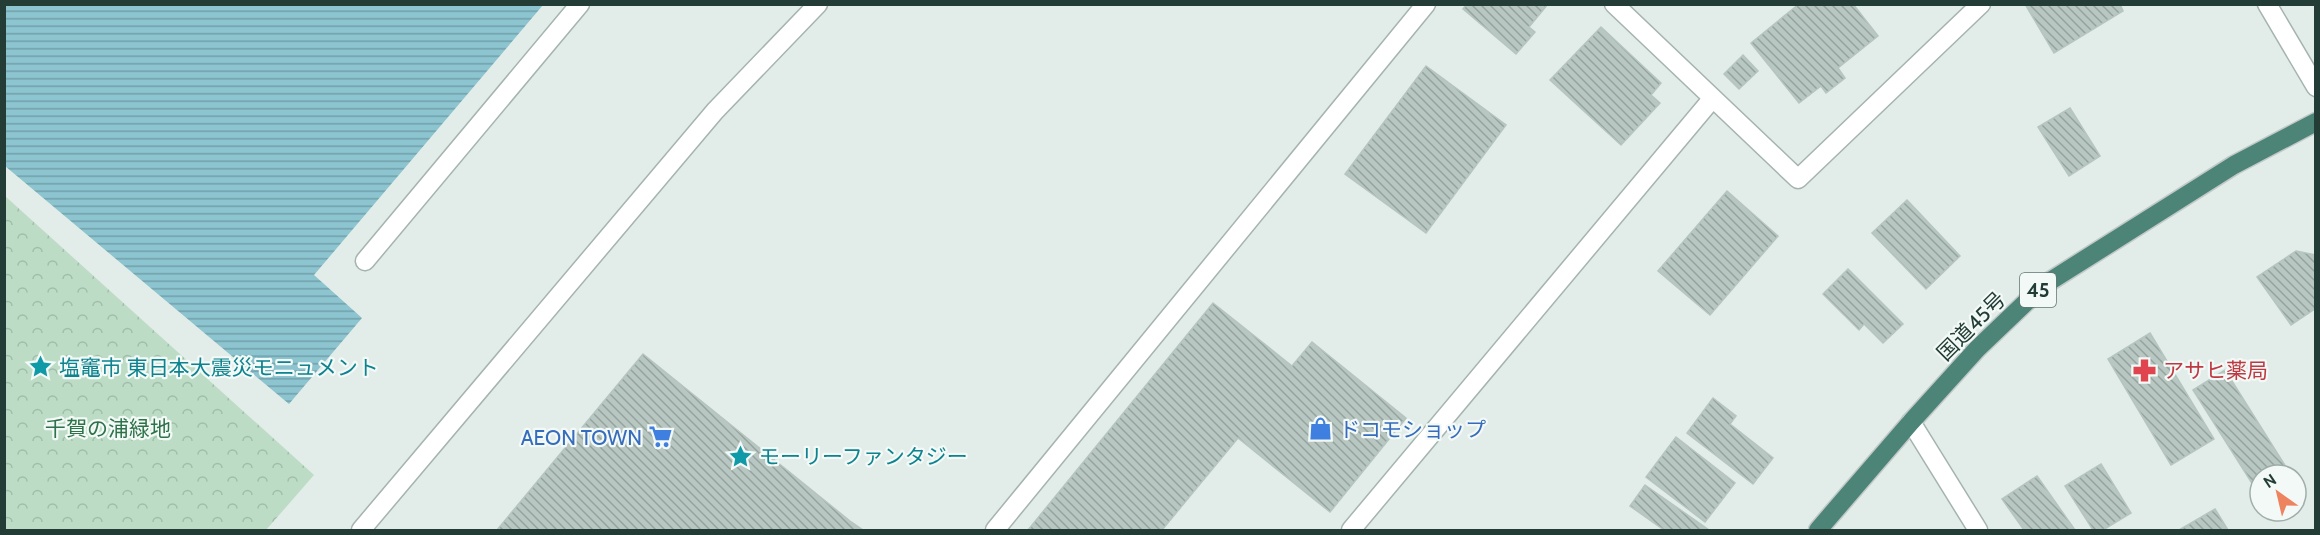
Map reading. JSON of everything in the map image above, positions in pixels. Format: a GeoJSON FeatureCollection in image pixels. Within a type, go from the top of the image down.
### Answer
{"type":"FeatureCollection","features":[{"type":"Feature","properties":{"kind":"highway","name":"国道45号"},"geometry":{"type":"LineString","coordinates":[[1818,531],[1977,349],[2044,285],[2234,165],[2316,122]]}},
{"type":"Feature","properties":{"kind":"street"},"geometry":{"type":"LineString","coordinates":[[365,261],[580,4]]}},
{"type":"Feature","properties":{"kind":"street"},"geometry":{"type":"LineString","coordinates":[[361,531],[715,111],[818,4]]}},
{"type":"Feature","properties":{"kind":"street"},"geometry":{"type":"LineString","coordinates":[[995,531],[1426,4]]}},
{"type":"Feature","properties":{"kind":"street"},"geometry":{"type":"LineString","coordinates":[[1614,4],[1798,179],[1980,4]]}},
{"type":"Feature","properties":{"kind":"street"},"geometry":{"type":"LineString","coordinates":[[2266,4],[2316,87]]}},
{"type":"Feature","properties":{"kind":"street"},"geometry":{"type":"LineString","coordinates":[[1351,531],[1712,99]]}},
{"type":"Feature","properties":{"kind":"street"},"geometry":{"type":"LineString","coordinates":[[1911,422],[1978,531]]}},
{"type":"Feature","properties":{"kind":"green space","name":"千賀の浦緑地"},"geometry":{"type":"Polygon","coordinates":[[[5,196],[314,475],[266,530],[5,530],[5,196]]]}},
{"type":"Feature","properties":{"kind":"water"},"geometry":{"type":"Polygon","coordinates":[[[4,5],[543,5],[314,275],[362,318],[289,404],[5,166],[4,5]]]}},
{"type":"Feature","properties":{"kind":"building"},"geometry":{"type":"Polygon","coordinates":[[[1467,4],[1548,4],[1529,27],[1535,32],[1516,54],[1463,9],[1467,4]]]}},
{"type":"Feature","properties":{"kind":"building"},"geometry":{"type":"Polygon","coordinates":[[[1799,4],[1853,4],[1878,36],[1838,68],[1845,78],[1826,93],[1821,86],[1799,103],[1751,43],[1799,4]]]}},
{"type":"Feature","properties":{"kind":"building"},"geometry":{"type":"Polygon","coordinates":[[[2025,4],[2120,4],[2123,11],[2054,53],[2025,4]]]}},
{"type":"Feature","properties":{"kind":"building"},"geometry":{"type":"Polygon","coordinates":[[[1601,27],[1661,83],[1651,95],[1660,103],[1621,145],[1550,80],[1601,27]]]}},
{"type":"Feature","properties":{"kind":"building"},"geometry":{"type":"Polygon","coordinates":[[[1743,55],[1758,71],[1739,89],[1724,74],[1743,55]]]}},
{"type":"Feature","properties":{"kind":"building"},"geometry":{"type":"Polygon","coordinates":[[[1426,66],[1506,125],[1426,233],[1345,174],[1426,66]]]}},
{"type":"Feature","properties":{"kind":"building"},"geometry":{"type":"Polygon","coordinates":[[[2070,108],[2100,156],[2069,176],[2038,127],[2070,108]]]}},
{"type":"Feature","properties":{"kind":"building"},"geometry":{"type":"Polygon","coordinates":[[[1727,191],[1778,236],[1710,315],[1658,271],[1727,191]]]}},
{"type":"Feature","properties":{"kind":"building"},"geometry":{"type":"Polygon","coordinates":[[[1907,200],[1960,256],[1926,289],[1872,233],[1907,200]]]}},
{"type":"Feature","properties":{"kind":"building"},"geometry":{"type":"Polygon","coordinates":[[[2296,251],[2316,255],[2316,308],[2291,325],[2257,277],[2296,251]]]}},
{"type":"Feature","properties":{"kind":"building"},"geometry":{"type":"Polygon","coordinates":[[[1848,269],[1903,324],[1883,343],[1864,324],[1859,330],[1823,294],[1848,269]]]}},
{"type":"Feature","properties":{"kind":"building"},"geometry":{"type":"Polygon","coordinates":[[[1213,303],[1292,366],[1312,342],[1406,418],[1330,512],[1238,438],[1162,530],[1028,530],[1213,303]]]}},
{"type":"Feature","properties":{"kind":"building"},"geometry":{"type":"Polygon","coordinates":[[[2150,333],[2214,439],[2171,465],[2108,359],[2150,333]]]}},
{"type":"Feature","properties":{"kind":"building","name":"AEON TOWN"},"geometry":{"type":"Polygon","coordinates":[[[643,354],[850,521],[863,530],[497,530],[643,354]]]}},
{"type":"Feature","properties":{"kind":"building"},"geometry":{"type":"Polygon","coordinates":[[[2225,370],[2283,463],[2248,463],[2248,477],[2193,390],[2225,370]]]}},
{"type":"Feature","properties":{"kind":"building"},"geometry":{"type":"Polygon","coordinates":[[[1713,398],[1736,416],[1730,424],[1773,458],[1753,484],[1687,433],[1713,398]]]}},
{"type":"Feature","properties":{"kind":"building"},"geometry":{"type":"Polygon","coordinates":[[[1676,437],[1735,483],[1705,522],[1646,477],[1676,437]]]}},
{"type":"Feature","properties":{"kind":"building"},"geometry":{"type":"Polygon","coordinates":[[[2101,464],[2131,513],[2103,530],[2093,530],[2065,486],[2101,464]]]}},
{"type":"Feature","properties":{"kind":"building"},"geometry":{"type":"Polygon","coordinates":[[[2037,476],[2075,530],[2024,530],[2002,499],[2037,476]]]}},
{"type":"Feature","properties":{"kind":"building"},"geometry":{"type":"Polygon","coordinates":[[[1645,485],[1709,530],[1664,530],[1630,506],[1645,485]]]}},
{"type":"Feature","properties":{"kind":"building"},"geometry":{"type":"Polygon","coordinates":[[[2215,509],[2228,530],[2179,530],[2215,509]]]}},
{"type":"Feature","properties":{"kind":"place","name":"塩竈市 東日本大震災モニュメント"},"geometry":{"type":"Point","coordinates":[41,367]}},
{"type":"Feature","properties":{"kind":"place","name":"アサヒ薬局"},"geometry":{"type":"Point","coordinates":[2145,370]}},
{"type":"Feature","properties":{"kind":"place","name":"ドコモショップ"},"geometry":{"type":"Point","coordinates":[1321,429]}},
{"type":"Feature","properties":{"kind":"place","name":"AEON TOWN"},"geometry":{"type":"Point","coordinates":[660,437]}},
{"type":"Feature","properties":{"kind":"place","name":"モーリーファンタジー"},"geometry":{"type":"Point","coordinates":[741,456]}}]}
